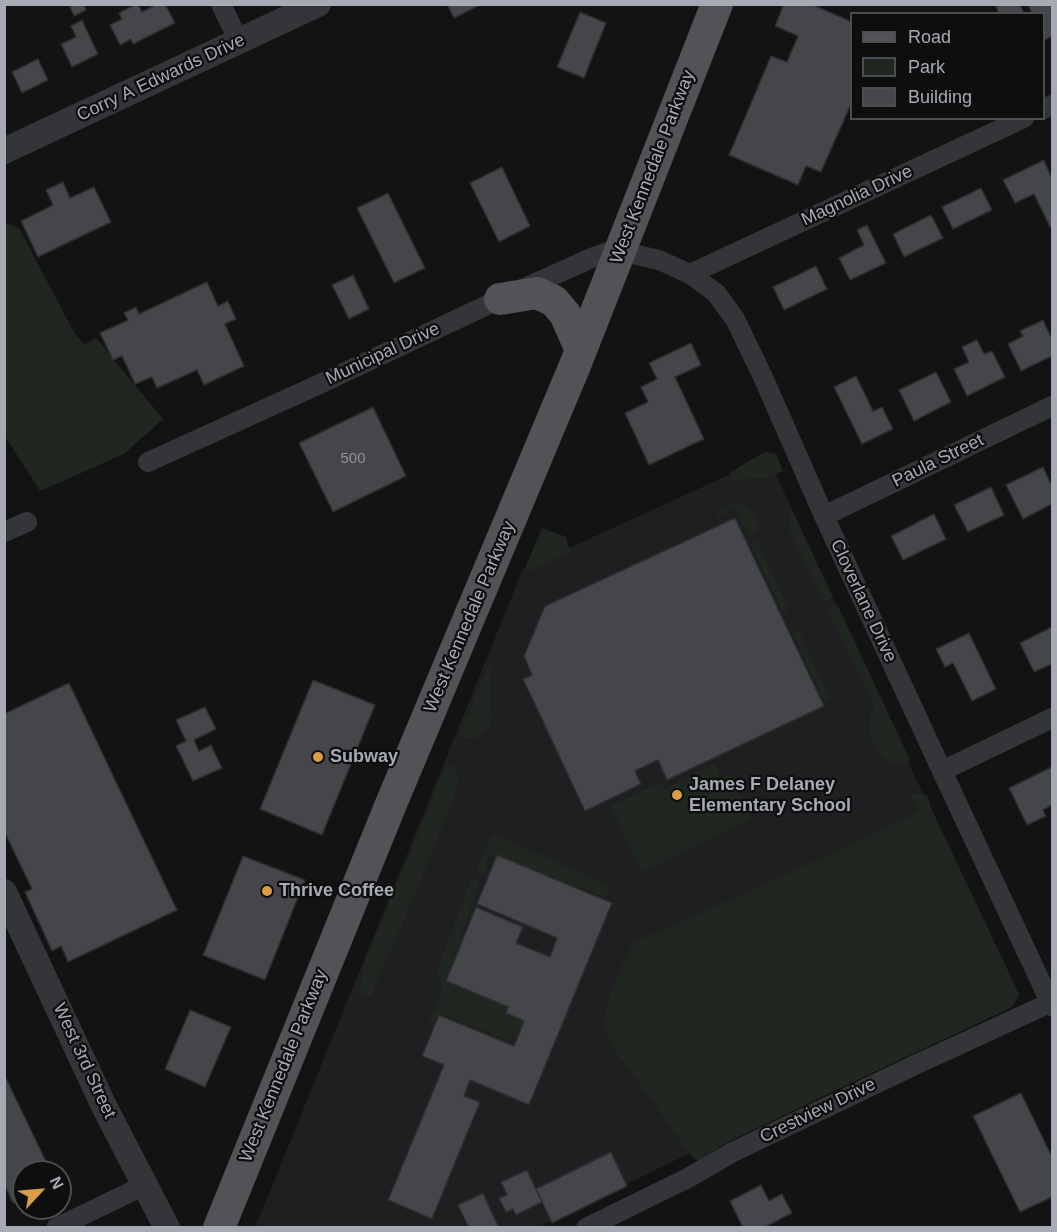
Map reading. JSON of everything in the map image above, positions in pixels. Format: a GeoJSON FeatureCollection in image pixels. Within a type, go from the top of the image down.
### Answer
{"type":"FeatureCollection","features":[{"type":"Feature","properties":{"kind":"main road","name":"West Kennedale Parkway"},"geometry":{"type":"LineString","coordinates":[[219,1227],[391,804],[581,350],[717,4]]}},
{"type":"Feature","properties":{"kind":"main road"},"geometry":{"type":"LineString","coordinates":[[500,299],[537,293],[554,301],[565,314],[581,350]]}},
{"type":"Feature","properties":{"kind":"street"},"geometry":{"type":"LineString","coordinates":[[221,4],[238,42]]}},
{"type":"Feature","properties":{"kind":"street","name":"Corry A Edwards Drive"},"geometry":{"type":"LineString","coordinates":[[4,151],[318,4]]}},
{"type":"Feature","properties":{"kind":"street","name":"Magnolia Drive"},"geometry":{"type":"LineString","coordinates":[[690,274],[1020,120]]}},
{"type":"Feature","properties":{"kind":"street","name":"Municipal Drive"},"geometry":{"type":"LineString","coordinates":[[148,462],[500,299],[594,257],[611,251],[620,251]]}},
{"type":"Feature","properties":{"kind":"street","name":"Cloverlane Drive"},"geometry":{"type":"LineString","coordinates":[[620,251],[659,260],[690,274],[716,293],[735,319],[942,771],[1052,1003]]}},
{"type":"Feature","properties":{"kind":"street","name":"Paula Street"},"geometry":{"type":"LineString","coordinates":[[825,516],[1053,406]]}},
{"type":"Feature","properties":{"kind":"street"},"geometry":{"type":"LineString","coordinates":[[4,532],[27,522]]}},
{"type":"Feature","properties":{"kind":"street"},"geometry":{"type":"LineString","coordinates":[[942,771],[1053,718]]}},
{"type":"Feature","properties":{"kind":"street","name":"West 3rd Street"},"geometry":{"type":"LineString","coordinates":[[4,892],[104,1106],[167,1227]]}},
{"type":"Feature","properties":{"kind":"street","name":"Crestview Drive"},"geometry":{"type":"LineString","coordinates":[[586,1227],[688,1178],[733,1152],[1052,1003]]}},
{"type":"Feature","properties":{"kind":"street"},"geometry":{"type":"LineString","coordinates":[[56,1227],[145,1185]]}},
{"type":"Feature","properties":{"kind":"shaded area","name":"James F Delaney Elementary School"},"geometry":{"type":"Polygon","coordinates":[[[768,457],[1015,994],[539,1227],[255,1228],[523,569],[768,457]]]}},
{"type":"Feature","properties":{"kind":"green space"},"geometry":{"type":"Polygon","coordinates":[[[5,223],[19,228],[76,336],[85,344],[96,338],[163,419],[124,454],[40,491],[5,436],[5,223]]]}},
{"type":"Feature","properties":{"kind":"green space"},"geometry":{"type":"Polygon","coordinates":[[[766,452],[776,454],[783,471],[765,478],[733,480],[730,473],[766,452]]]}},
{"type":"Feature","properties":{"kind":"green space"},"geometry":{"type":"Polygon","coordinates":[[[733,503],[744,505],[754,515],[761,530],[749,537],[735,508],[716,518],[721,508],[733,503]]]}},
{"type":"Feature","properties":{"kind":"green space"},"geometry":{"type":"Polygon","coordinates":[[[792,510],[833,597],[824,602],[789,529],[789,517],[792,510]]]}},
{"type":"Feature","properties":{"kind":"green space"},"geometry":{"type":"Polygon","coordinates":[[[542,528],[566,537],[570,552],[530,571],[525,568],[542,528]]]}},
{"type":"Feature","properties":{"kind":"green space"},"geometry":{"type":"Polygon","coordinates":[[[757,540],[788,608],[784,614],[750,544],[757,540]]]}},
{"type":"Feature","properties":{"kind":"green space"},"geometry":{"type":"Polygon","coordinates":[[[837,604],[910,760],[903,764],[891,765],[879,752],[874,742],[869,726],[874,706],[827,608],[837,604]]]}},
{"type":"Feature","properties":{"kind":"green space"},"geometry":{"type":"Polygon","coordinates":[[[793,633],[800,633],[831,700],[825,704],[793,633]]]}},
{"type":"Feature","properties":{"kind":"green space"},"geometry":{"type":"Polygon","coordinates":[[[493,664],[490,681],[492,716],[490,725],[485,733],[477,738],[463,738],[459,736],[488,666],[493,664]]]}},
{"type":"Feature","properties":{"kind":"green space"},"geometry":{"type":"Polygon","coordinates":[[[447,763],[455,769],[459,776],[455,795],[370,997],[359,992],[364,965],[447,763]]]}},
{"type":"Feature","properties":{"kind":"green space"},"geometry":{"type":"Polygon","coordinates":[[[715,764],[720,778],[729,774],[751,820],[642,872],[610,806],[660,782],[664,789],[715,764]]]}},
{"type":"Feature","properties":{"kind":"green space"},"geometry":{"type":"Polygon","coordinates":[[[918,793],[928,796],[931,808],[1019,994],[1013,1006],[728,1142],[698,1161],[692,1157],[610,1043],[605,1032],[604,1020],[609,997],[633,943],[918,812],[911,796],[918,793]]]}},
{"type":"Feature","properties":{"kind":"green space"},"geometry":{"type":"Polygon","coordinates":[[[495,834],[610,886],[606,898],[497,855],[496,858],[489,855],[484,874],[476,871],[491,835],[495,834]]]}},
{"type":"Feature","properties":{"kind":"green space"},"geometry":{"type":"Polygon","coordinates":[[[472,877],[480,882],[446,981],[508,1007],[506,1013],[524,1021],[518,1037],[513,1034],[510,1041],[440,1013],[432,1027],[429,1025],[442,987],[436,973],[472,877]]]}},
{"type":"Feature","properties":{"kind":"building"},"geometry":{"type":"Polygon","coordinates":[[[74,4],[83,4],[86,10],[74,16],[70,7],[74,4]]]}},
{"type":"Feature","properties":{"kind":"building"},"geometry":{"type":"Polygon","coordinates":[[[136,4],[142,12],[157,4],[165,4],[175,23],[133,44],[131,39],[120,45],[110,25],[122,19],[119,13],[136,4]]]}},
{"type":"Feature","properties":{"kind":"building"},"geometry":{"type":"Polygon","coordinates":[[[447,4],[482,4],[454,18],[447,4]]]}},
{"type":"Feature","properties":{"kind":"building"},"geometry":{"type":"Polygon","coordinates":[[[784,4],[811,4],[850,21],[850,107],[821,172],[806,166],[798,185],[729,155],[771,56],[787,62],[798,36],[775,26],[784,4]]]}},
{"type":"Feature","properties":{"kind":"building"},"geometry":{"type":"Polygon","coordinates":[[[995,4],[1020,4],[1023,12],[998,12],[995,4]]]}},
{"type":"Feature","properties":{"kind":"building"},"geometry":{"type":"Polygon","coordinates":[[[1028,4],[1052,4],[1052,36],[1045,40],[1045,12],[1031,12],[1028,4]]]}},
{"type":"Feature","properties":{"kind":"building"},"geometry":{"type":"Polygon","coordinates":[[[580,12],[606,23],[584,78],[557,67],[580,12]]]}},
{"type":"Feature","properties":{"kind":"building"},"geometry":{"type":"Polygon","coordinates":[[[82,20],[98,54],[72,67],[61,44],[76,37],[71,26],[82,20]]]}},
{"type":"Feature","properties":{"kind":"building"},"geometry":{"type":"Polygon","coordinates":[[[38,59],[48,80],[22,93],[12,72],[38,59]]]}},
{"type":"Feature","properties":{"kind":"building"},"geometry":{"type":"Polygon","coordinates":[[[1044,160],[1052,179],[1052,226],[1050,227],[1034,194],[1015,203],[1003,180],[1044,160]]]}},
{"type":"Feature","properties":{"kind":"building"},"geometry":{"type":"Polygon","coordinates":[[[502,167],[530,226],[499,242],[470,183],[502,167]]]}},
{"type":"Feature","properties":{"kind":"building"},"geometry":{"type":"Polygon","coordinates":[[[63,182],[70,198],[94,187],[111,222],[38,257],[21,221],[53,205],[46,190],[63,182]]]}},
{"type":"Feature","properties":{"kind":"building"},"geometry":{"type":"Polygon","coordinates":[[[981,188],[992,210],[953,229],[942,207],[981,188]]]}},
{"type":"Feature","properties":{"kind":"building"},"geometry":{"type":"Polygon","coordinates":[[[388,193],[425,268],[394,283],[357,208],[388,193]]]}},
{"type":"Feature","properties":{"kind":"building"},"geometry":{"type":"Polygon","coordinates":[[[931,215],[943,238],[904,257],[893,234],[931,215]]]}},
{"type":"Feature","properties":{"kind":"building"},"geometry":{"type":"Polygon","coordinates":[[[867,225],[886,263],[850,280],[839,258],[864,245],[857,230],[867,225]]]}},
{"type":"Feature","properties":{"kind":"building"},"geometry":{"type":"Polygon","coordinates":[[[816,266],[827,289],[784,310],[773,287],[816,266]]]}},
{"type":"Feature","properties":{"kind":"building"},"geometry":{"type":"Polygon","coordinates":[[[353,275],[369,309],[349,319],[332,285],[353,275]]]}},
{"type":"Feature","properties":{"kind":"building"},"geometry":{"type":"Polygon","coordinates":[[[207,282],[218,306],[228,301],[236,319],[225,324],[244,366],[204,385],[197,370],[157,388],[152,377],[135,384],[122,356],[113,360],[100,333],[128,320],[124,313],[136,307],[139,314],[207,282]]]}},
{"type":"Feature","properties":{"kind":"building"},"geometry":{"type":"Polygon","coordinates":[[[1043,320],[1052,339],[1052,356],[1021,371],[1008,344],[1023,336],[1020,331],[1043,320]]]}},
{"type":"Feature","properties":{"kind":"building"},"geometry":{"type":"Polygon","coordinates":[[[977,340],[984,354],[992,351],[1005,377],[967,396],[954,369],[969,362],[962,347],[977,340]]]}},
{"type":"Feature","properties":{"kind":"building"},"geometry":{"type":"Polygon","coordinates":[[[691,343],[701,365],[675,377],[704,439],[649,465],[625,413],[648,402],[641,387],[657,379],[649,363],[691,343]]]}},
{"type":"Feature","properties":{"kind":"building"},"geometry":{"type":"Polygon","coordinates":[[[936,372],[951,402],[914,421],[899,390],[936,372]]]}},
{"type":"Feature","properties":{"kind":"building"},"geometry":{"type":"Polygon","coordinates":[[[856,376],[873,411],[882,407],[893,429],[862,444],[834,387],[856,376]]]}},
{"type":"Feature","properties":{"kind":"building"},"geometry":{"type":"Polygon","coordinates":[[[373,407],[406,476],[333,512],[299,443],[373,407]]]}},
{"type":"Feature","properties":{"kind":"building"},"geometry":{"type":"Polygon","coordinates":[[[1043,467],[1052,486],[1052,504],[1023,519],[1006,485],[1043,467]]]}},
{"type":"Feature","properties":{"kind":"building"},"geometry":{"type":"Polygon","coordinates":[[[991,487],[1004,515],[968,532],[954,505],[991,487]]]}},
{"type":"Feature","properties":{"kind":"building"},"geometry":{"type":"Polygon","coordinates":[[[934,514],[946,539],[903,560],[891,536],[934,514]]]}},
{"type":"Feature","properties":{"kind":"building"},"geometry":{"type":"Polygon","coordinates":[[[735,518],[824,706],[667,780],[658,760],[635,771],[641,784],[585,811],[523,679],[532,675],[524,656],[545,606],[735,518]]]}},
{"type":"Feature","properties":{"kind":"building"},"geometry":{"type":"Polygon","coordinates":[[[1052,627],[1052,664],[1034,672],[1020,643],[1052,627]]]}},
{"type":"Feature","properties":{"kind":"building"},"geometry":{"type":"Polygon","coordinates":[[[969,633],[996,689],[972,701],[953,663],[945,667],[936,649],[969,633]]]}},
{"type":"Feature","properties":{"kind":"building","name":"Subway"},"geometry":{"type":"Polygon","coordinates":[[[313,680],[375,705],[322,835],[260,809],[313,680]]]}},
{"type":"Feature","properties":{"kind":"building"},"geometry":{"type":"Polygon","coordinates":[[[69,683],[177,910],[68,962],[61,946],[52,951],[25,892],[32,889],[4,831],[4,714],[69,683]]]}},
{"type":"Feature","properties":{"kind":"building"},"geometry":{"type":"Polygon","coordinates":[[[205,707],[216,729],[194,740],[199,751],[211,745],[222,768],[193,781],[176,746],[186,741],[176,720],[205,707]]]}},
{"type":"Feature","properties":{"kind":"building"},"geometry":{"type":"Polygon","coordinates":[[[1052,767],[1052,805],[1043,810],[1046,816],[1027,825],[1009,788],[1052,767]]]}},
{"type":"Feature","properties":{"kind":"building"},"geometry":{"type":"Polygon","coordinates":[[[497,855],[612,903],[529,1105],[470,1080],[464,1096],[480,1102],[432,1219],[388,1200],[444,1065],[422,1056],[439,1015],[514,1046],[524,1021],[506,1013],[508,1007],[446,981],[476,907],[523,927],[516,943],[550,957],[557,938],[477,904],[497,855]]]}},
{"type":"Feature","properties":{"kind":"building"},"geometry":{"type":"Polygon","coordinates":[[[243,856],[305,880],[265,980],[203,955],[243,856]]]}},
{"type":"Feature","properties":{"kind":"building"},"geometry":{"type":"Polygon","coordinates":[[[190,1010],[231,1027],[205,1087],[165,1069],[190,1010]]]}},
{"type":"Feature","properties":{"kind":"building"},"geometry":{"type":"Polygon","coordinates":[[[4,1074],[45,1160],[12,1160],[12,1201],[6,1188],[4,1189],[4,1074]]]}},
{"type":"Feature","properties":{"kind":"building"},"geometry":{"type":"Polygon","coordinates":[[[1021,1093],[1052,1157],[1052,1197],[1020,1212],[973,1116],[1021,1093]]]}},
{"type":"Feature","properties":{"kind":"building"},"geometry":{"type":"Polygon","coordinates":[[[611,1152],[627,1186],[552,1223],[536,1189],[611,1152]]]}},
{"type":"Feature","properties":{"kind":"building"},"geometry":{"type":"Polygon","coordinates":[[[527,1170],[542,1202],[516,1215],[513,1209],[506,1212],[499,1198],[507,1195],[501,1182],[527,1170]]]}},
{"type":"Feature","properties":{"kind":"building"},"geometry":{"type":"Polygon","coordinates":[[[761,1185],[769,1201],[782,1194],[792,1213],[763,1228],[743,1228],[730,1201],[761,1185]]]}},
{"type":"Feature","properties":{"kind":"building"},"geometry":{"type":"Polygon","coordinates":[[[483,1193],[499,1228],[469,1228],[458,1205],[483,1193]]]}},
{"type":"Feature","properties":{"kind":"place","name":"Subway"},"geometry":{"type":"Point","coordinates":[318,757]}},
{"type":"Feature","properties":{"kind":"place","name":"James F Delaney Elementary School"},"geometry":{"type":"Point","coordinates":[677,795]}},
{"type":"Feature","properties":{"kind":"place","name":"Thrive Coffee"},"geometry":{"type":"Point","coordinates":[267,891]}}]}
